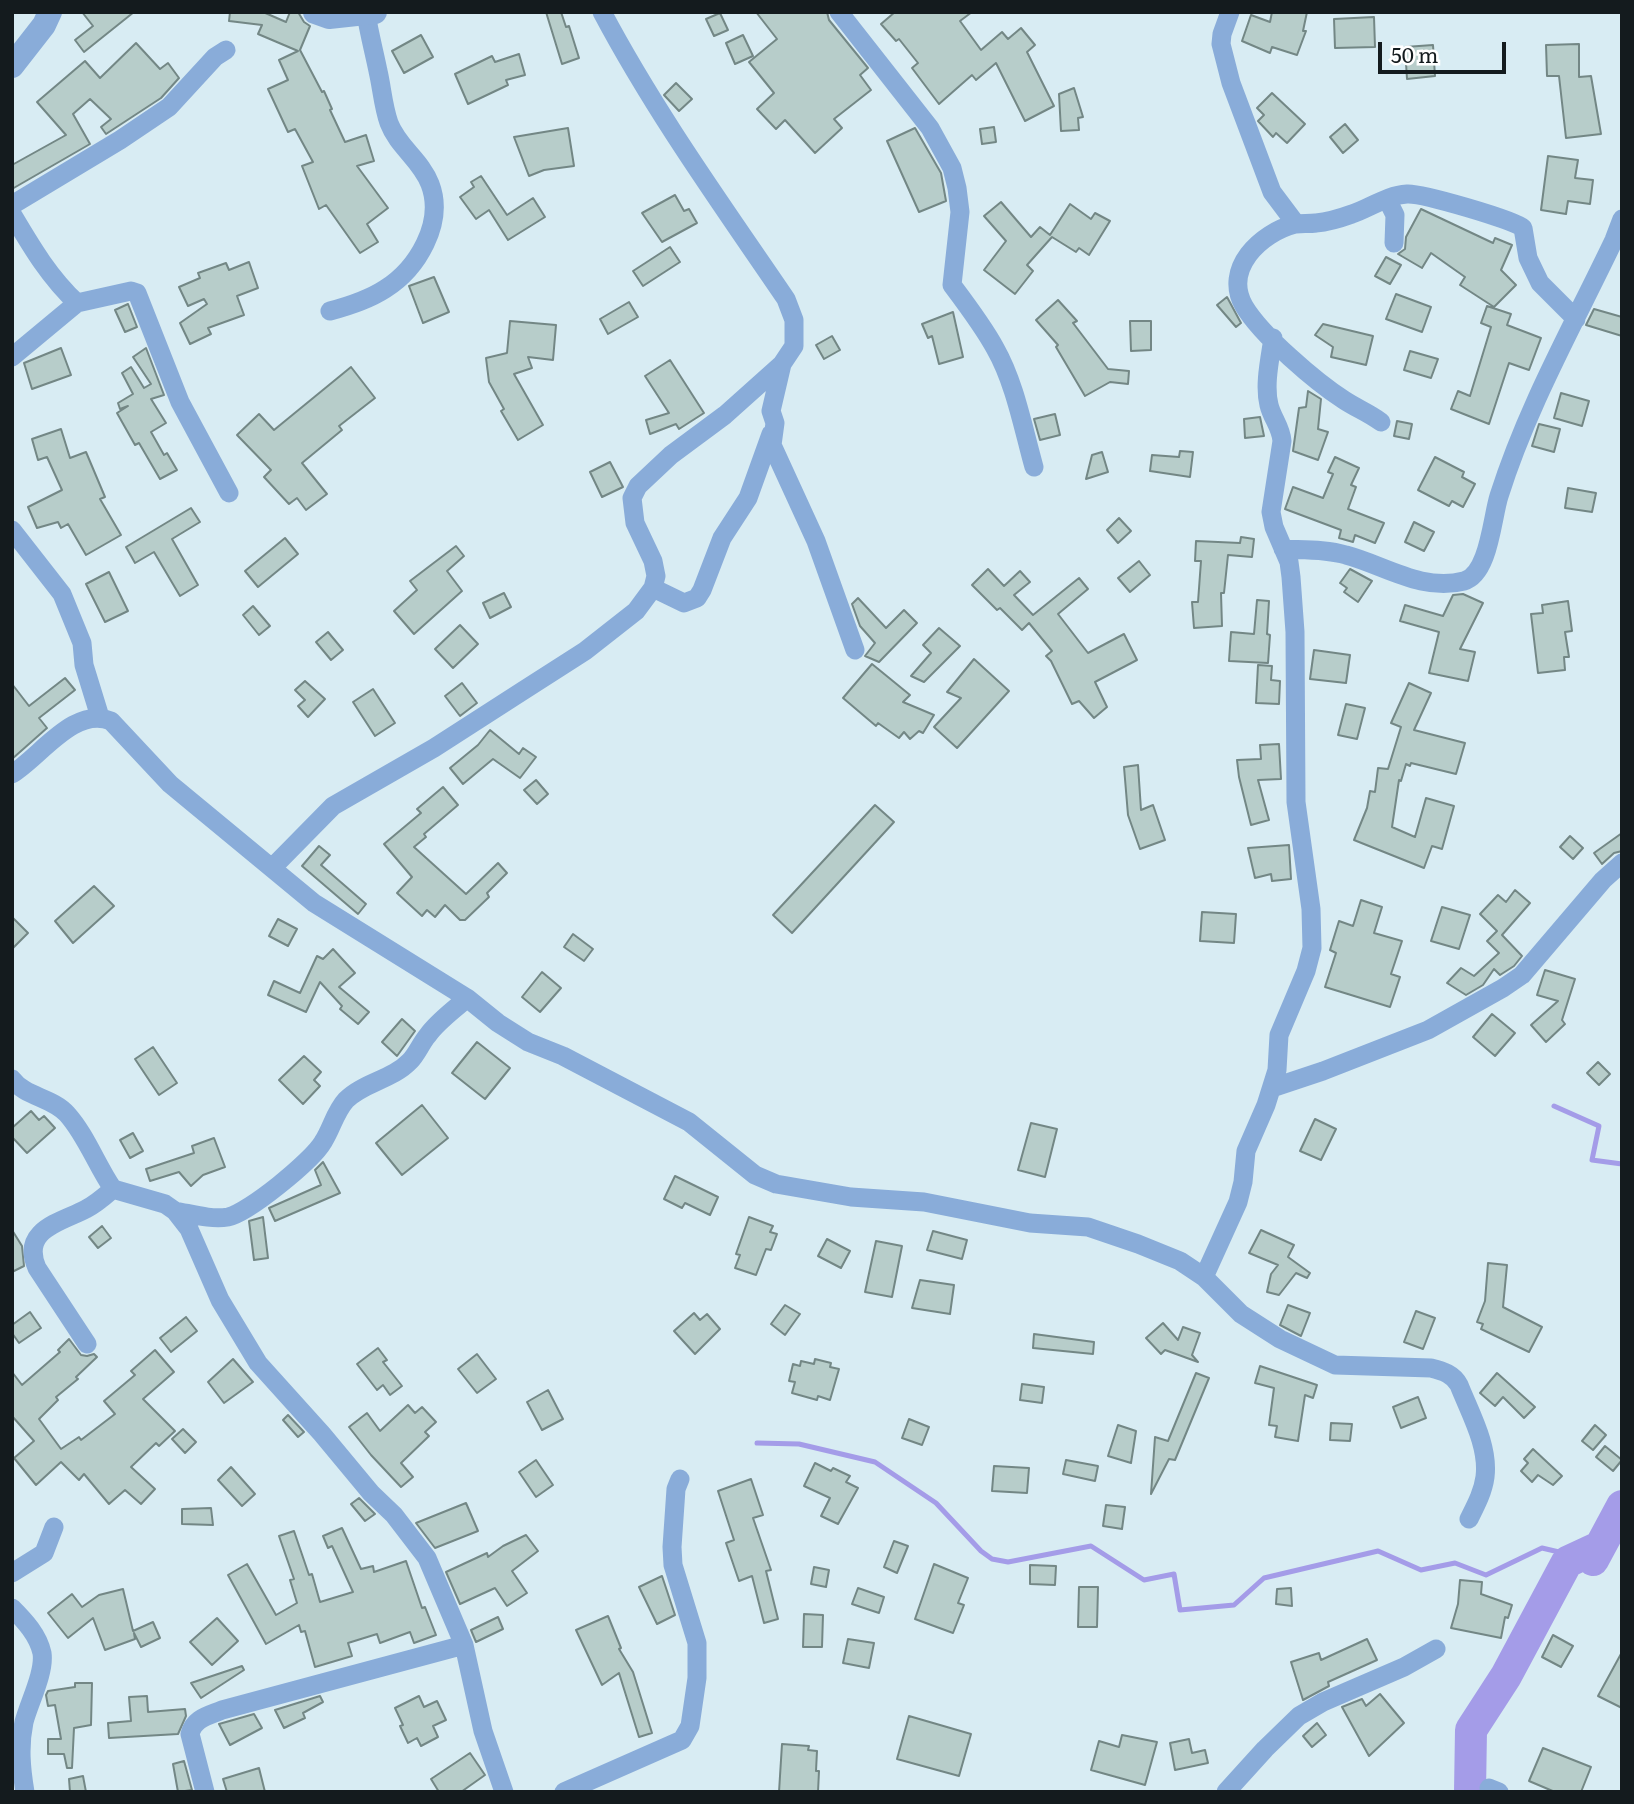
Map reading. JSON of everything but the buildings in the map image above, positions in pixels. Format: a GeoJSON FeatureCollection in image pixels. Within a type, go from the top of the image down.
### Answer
{"type":"FeatureCollection","features":[{"type":"Feature","properties":{"kind":"street"},"geometry":{"type":"LineString","coordinates":[[12,66],[44,25],[50,12]]}},
{"type":"Feature","properties":{"kind":"street"},"geometry":{"type":"LineString","coordinates":[[315,12],[329,17],[370,13],[389,123],[398,141],[409,151],[426,175],[432,188],[434,211],[426,240],[400,279],[352,305],[330,311]]}},
{"type":"Feature","properties":{"kind":"street"},"geometry":{"type":"LineString","coordinates":[[273,867],[308,828],[333,806],[434,748],[585,651],[636,611],[653,588],[656,576],[653,561],[635,523],[632,498],[638,486],[671,455],[725,415],[782,365],[794,346],[794,320],[786,299],[683,146],[602,12]]}},
{"type":"Feature","properties":{"kind":"street"},"geometry":{"type":"LineString","coordinates":[[839,12],[930,128],[952,167],[960,212],[952,285],[1002,362],[1034,467]]}},
{"type":"Feature","properties":{"kind":"street"},"geometry":{"type":"LineString","coordinates":[[1230,12],[1222,34],[1222,44],[1231,83],[1272,192],[1296,224]]}},
{"type":"Feature","properties":{"kind":"street"},"geometry":{"type":"LineString","coordinates":[[12,205],[169,107],[215,57],[226,50]]}},
{"type":"Feature","properties":{"kind":"street"},"geometry":{"type":"LineString","coordinates":[[1381,422],[1318,381],[1273,338],[1244,305],[1237,279],[1241,265],[1256,246],[1275,233],[1296,224],[1332,220],[1408,194],[1444,201],[1518,224],[1523,228],[1528,258],[1540,283],[1576,319]]}},
{"type":"Feature","properties":{"kind":"street"},"geometry":{"type":"LineString","coordinates":[[1387,199],[1395,215],[1394,243]]}},
{"type":"Feature","properties":{"kind":"street"},"geometry":{"type":"LineString","coordinates":[[12,214],[57,285],[77,303]]}},
{"type":"Feature","properties":{"kind":"street"},"geometry":{"type":"LineString","coordinates":[[1283,549],[1343,554],[1411,579],[1434,583],[1462,582],[1472,578],[1480,568],[1498,498],[1525,422],[1622,219]]}},
{"type":"Feature","properties":{"kind":"street"},"geometry":{"type":"LineString","coordinates":[[12,357],[77,303],[131,291],[137,293],[180,402],[229,493]]}},
{"type":"Feature","properties":{"kind":"street"},"geometry":{"type":"LineString","coordinates":[[1204,1277],[1238,1202],[1246,1151],[1277,1070],[1279,1035],[1306,971],[1312,948],[1313,930],[1296,802],[1293,600],[1289,562],[1271,512],[1282,441],[1281,431],[1268,398],[1273,338]]}},
{"type":"Feature","properties":{"kind":"street"},"geometry":{"type":"LineString","coordinates":[[782,365],[771,411],[775,423],[772,445],[816,541],[855,650]]}},
{"type":"Feature","properties":{"kind":"street"},"geometry":{"type":"LineString","coordinates":[[653,588],[684,603],[696,598],[702,590],[722,538],[748,498],[775,423]]}},
{"type":"Feature","properties":{"kind":"street"},"geometry":{"type":"LineString","coordinates":[[12,530],[62,594],[82,643],[100,717]]}},
{"type":"Feature","properties":{"kind":"street"},"geometry":{"type":"LineString","coordinates":[[12,774],[76,722],[100,717],[111,721],[170,784],[314,903],[467,999],[528,1042],[562,1056],[689,1122],[755,1175],[776,1184],[851,1197],[924,1202],[1030,1223],[1088,1227],[1170,1257],[1204,1277],[1241,1314],[1280,1339],[1335,1365],[1431,1368],[1443,1371],[1455,1378],[1484,1451],[1485,1475],[1469,1519]]}},
{"type":"Feature","properties":{"kind":"street"},"geometry":{"type":"LineString","coordinates":[[1272,1088],[1383,1049],[1428,1030],[1503,988],[1522,975],[1603,880],[1622,863]]}},
{"type":"Feature","properties":{"kind":"street"},"geometry":{"type":"LineString","coordinates":[[175,1211],[216,1219],[237,1214],[297,1172],[324,1141],[346,1100],[361,1088],[393,1074],[410,1062],[429,1032],[467,999]]}},
{"type":"Feature","properties":{"kind":"street"},"geometry":{"type":"LineString","coordinates":[[12,1079],[30,1093],[49,1099],[67,1114],[113,1189],[165,1204],[175,1211],[189,1229],[220,1300],[258,1363],[322,1434],[370,1493],[394,1515],[427,1558],[464,1645],[483,1731],[504,1792]]}},
{"type":"Feature","properties":{"kind":"street"},"geometry":{"type":"LineString","coordinates":[[87,1344],[37,1268],[35,1250],[40,1233],[48,1226],[87,1209],[113,1189]]}},
{"type":"Feature","properties":{"kind":"street"},"geometry":{"type":"LineString","coordinates":[[564,1792],[682,1740],[690,1726],[697,1678],[697,1643],[673,1565],[672,1547],[676,1489],[680,1479]]}},
{"type":"Feature","properties":{"kind":"street"},"geometry":{"type":"LineString","coordinates":[[12,1573],[44,1553],[54,1527]]}},
{"type":"Feature","properties":{"kind":"street"},"geometry":{"type":"LineString","coordinates":[[12,1608],[36,1637],[43,1657],[16,1754],[25,1792]]}},
{"type":"Feature","properties":{"kind":"street"},"geometry":{"type":"LineString","coordinates":[[205,1792],[190,1734],[192,1726],[201,1718],[464,1645]]}},
{"type":"Feature","properties":{"kind":"street"},"geometry":{"type":"LineString","coordinates":[[1226,1792],[1299,1716],[1323,1702],[1404,1667],[1436,1649]]}},
{"type":"Feature","properties":{"kind":"waterway"},"geometry":{"type":"LineString","coordinates":[[1554,1106],[1599,1126],[1592,1160],[1622,1164]]}},
{"type":"Feature","properties":{"kind":"waterway"},"geometry":{"type":"LineString","coordinates":[[757,1443],[799,1444],[875,1462],[936,1503],[981,1551],[992,1559],[1008,1562],[1091,1546],[1144,1580],[1174,1574],[1180,1610],[1234,1605],[1264,1578],[1378,1551],[1421,1570],[1455,1563],[1486,1575],[1542,1548],[1593,1560]]}},
{"type":"Feature","properties":{"kind":"waterway"},"geometry":{"type":"LineString","coordinates":[[1470,1792],[1471,1730],[1506,1676],[1567,1562],[1595,1549],[1593,1560],[1622,1506]]}}]}
